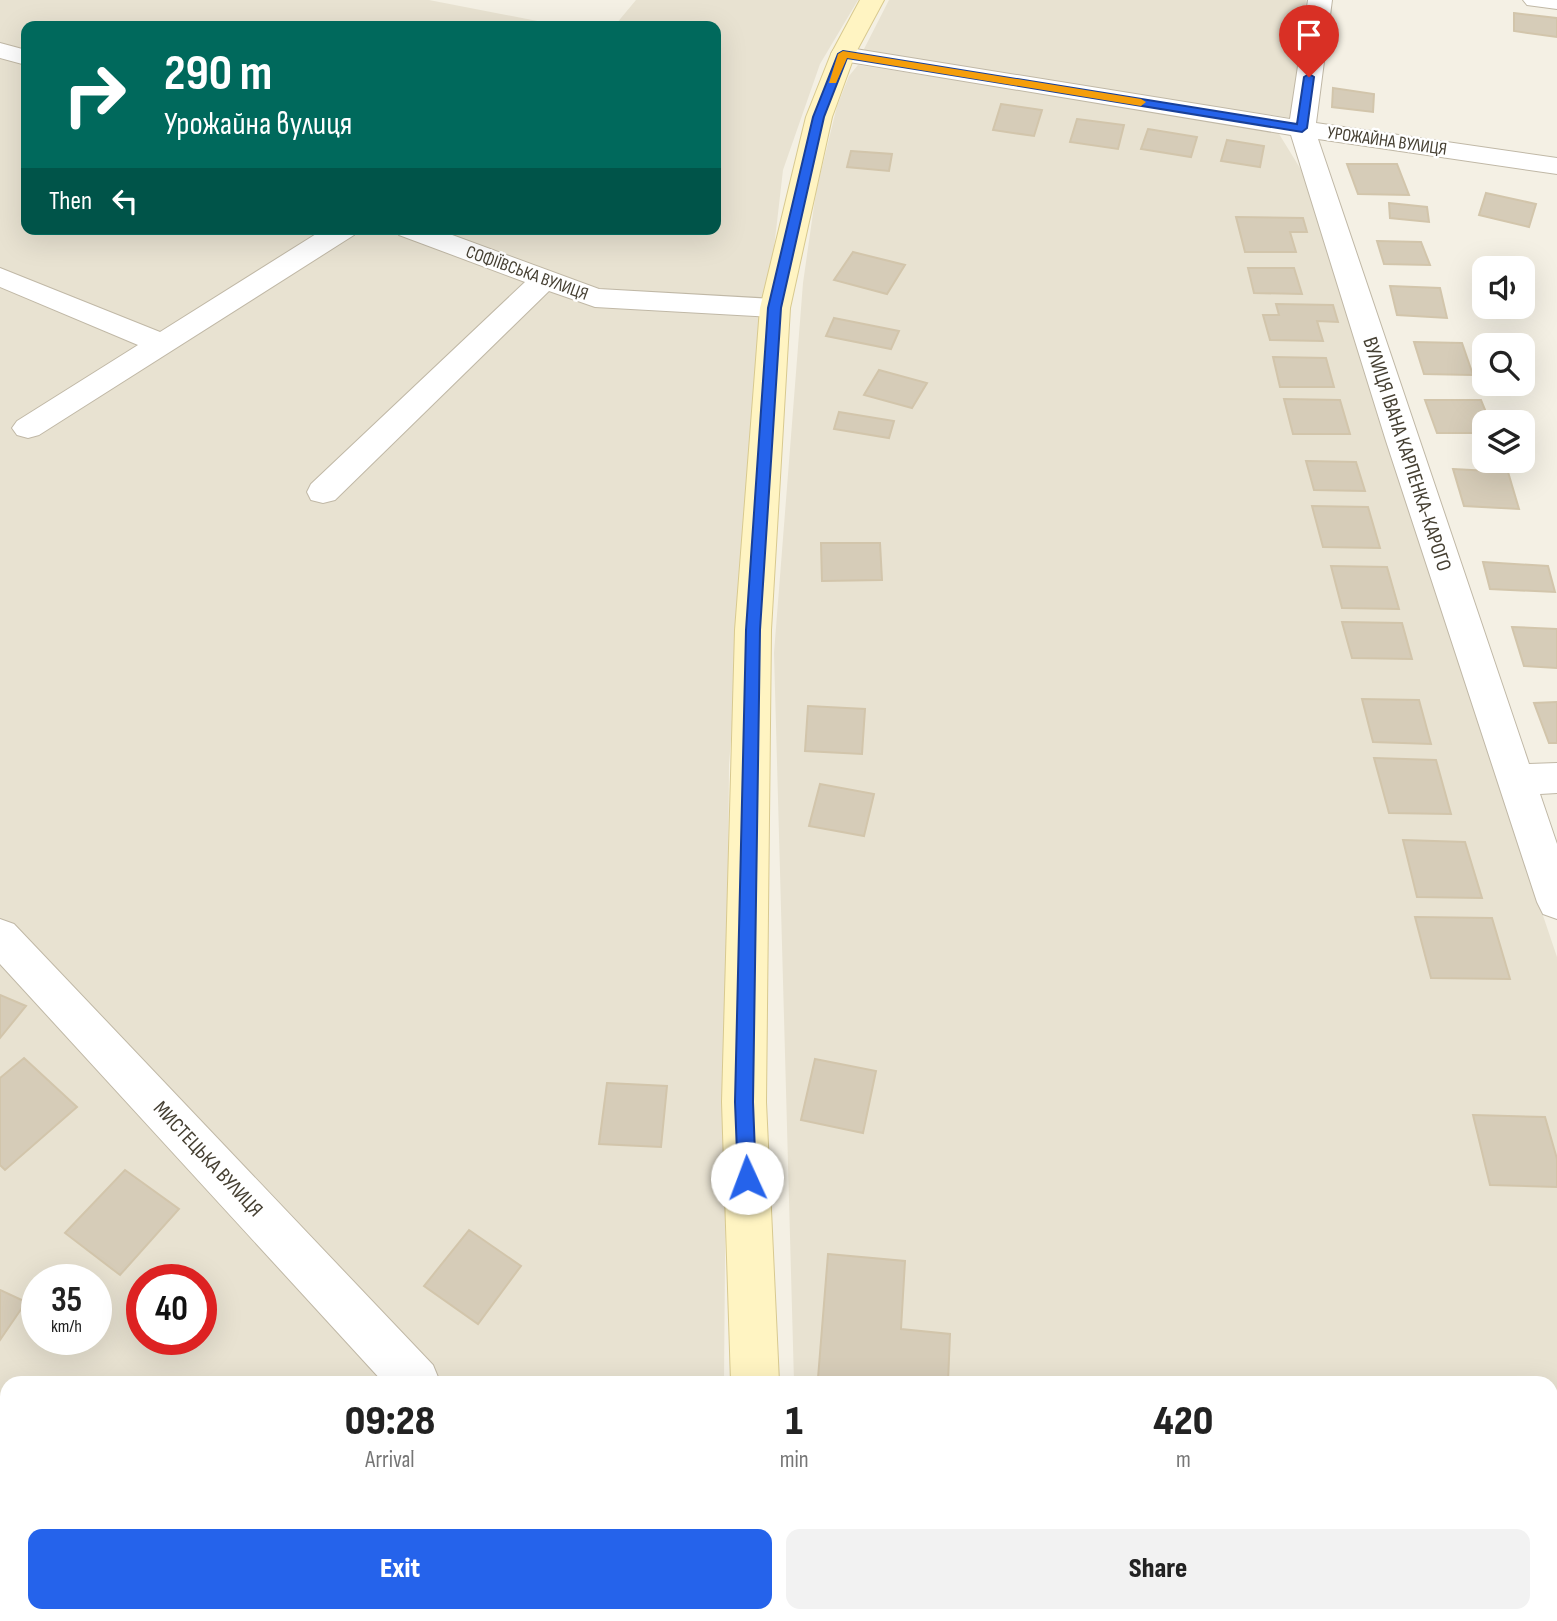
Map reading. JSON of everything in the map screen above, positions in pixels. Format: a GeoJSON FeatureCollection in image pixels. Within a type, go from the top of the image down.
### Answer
{"type":"FeatureCollection","features":[{"type":"Feature","properties":{"kind":"street"},"geometry":{"type":"LineString","coordinates":[[755,1376],[744,1102],[750,769],[753,630],[775,308],[818,117],[843,54],[872,0]]}},
{"type":"Feature","properties":{"kind":"street","name":"ВУЛИЦЯ ІВАНА КАРПЕНКА-КАРОГО"},"geometry":{"type":"LineString","coordinates":[[1320,0],[1302,128],[1557,902]]}},
{"type":"Feature","properties":{"kind":"street"},"geometry":{"type":"LineString","coordinates":[[1535,0],[1557,2]]}},
{"type":"Feature","properties":{"kind":"street"},"geometry":{"type":"LineString","coordinates":[[0,50],[21,56]]}},
{"type":"Feature","properties":{"kind":"street","name":"УРОЖАЙНА ВУЛИЦЯ"},"geometry":{"type":"LineString","coordinates":[[843,54],[1557,166]]}},
{"type":"Feature","properties":{"kind":"street"},"geometry":{"type":"LineString","coordinates":[[28,428],[160,342],[334,235]]}},
{"type":"Feature","properties":{"kind":"street","name":"СОФІЇВСЬКА ВУЛИЦЯ"},"geometry":{"type":"LineString","coordinates":[[425,235],[595,298],[775,308]]}},
{"type":"Feature","properties":{"kind":"street"},"geometry":{"type":"LineString","coordinates":[[0,277],[160,342]]}},
{"type":"Feature","properties":{"kind":"street"},"geometry":{"type":"LineString","coordinates":[[323,492],[544,280]]}},
{"type":"Feature","properties":{"kind":"street"},"geometry":{"type":"LineString","coordinates":[[1516,779],[1557,778]]}},
{"type":"Feature","properties":{"kind":"street","name":"МИСТЕЦЬКА ВУЛИЦЯ"},"geometry":{"type":"LineString","coordinates":[[0,936],[410,1376]]}},
{"type":"Feature","properties":{"kind":"shaded area"},"geometry":{"type":"Polygon","coordinates":[[[0,0],[429,0],[537,21],[21,21],[21,235],[721,235],[721,21],[618,21],[636,0],[858,0],[820,64],[783,170],[758,387],[729,765],[724,1376],[0,1376],[0,0]]]}},
{"type":"Feature","properties":{"kind":"shaded area"},"geometry":{"type":"Polygon","coordinates":[[[889,0],[1306,0],[1300,101],[1292,118],[979,73],[867,52],[864,49],[889,0]]]}},
{"type":"Feature","properties":{"kind":"shaded area"},"geometry":{"type":"Polygon","coordinates":[[[858,65],[1276,129],[1311,186],[1378,417],[1425,541],[1502,794],[1557,957],[1557,1376],[794,1376],[774,653],[803,283],[816,192],[837,106],[849,76],[858,65]]]}},
{"type":"Feature","properties":{"kind":"building"},"geometry":{"type":"Polygon","coordinates":[[[1514,13],[1557,18],[1557,37],[1514,31],[1514,13]]]}},
{"type":"Feature","properties":{"kind":"building"},"geometry":{"type":"Polygon","coordinates":[[[1333,88],[1374,94],[1373,112],[1332,107],[1333,88]]]}},
{"type":"Feature","properties":{"kind":"building"},"geometry":{"type":"Polygon","coordinates":[[[1001,104],[1042,110],[1034,136],[993,130],[1001,104]]]}},
{"type":"Feature","properties":{"kind":"building"},"geometry":{"type":"Polygon","coordinates":[[[1077,119],[1124,125],[1118,149],[1070,142],[1077,119]]]}},
{"type":"Feature","properties":{"kind":"building"},"geometry":{"type":"Polygon","coordinates":[[[1148,129],[1197,137],[1191,157],[1141,149],[1148,129]]]}},
{"type":"Feature","properties":{"kind":"building"},"geometry":{"type":"Polygon","coordinates":[[[1227,140],[1264,146],[1260,167],[1221,161],[1227,140]]]}},
{"type":"Feature","properties":{"kind":"building"},"geometry":{"type":"Polygon","coordinates":[[[851,151],[892,154],[889,171],[847,167],[851,151]]]}},
{"type":"Feature","properties":{"kind":"building"},"geometry":{"type":"Polygon","coordinates":[[[1347,164],[1397,164],[1409,195],[1358,194],[1347,164]]]}},
{"type":"Feature","properties":{"kind":"building"},"geometry":{"type":"Polygon","coordinates":[[[1486,193],[1536,204],[1529,227],[1479,215],[1486,193]]]}},
{"type":"Feature","properties":{"kind":"building"},"geometry":{"type":"Polygon","coordinates":[[[1389,203],[1427,207],[1429,222],[1390,218],[1389,203]]]}},
{"type":"Feature","properties":{"kind":"building"},"geometry":{"type":"Polygon","coordinates":[[[1236,217],[1303,218],[1307,232],[1290,232],[1296,252],[1245,252],[1236,217]]]}},
{"type":"Feature","properties":{"kind":"building"},"geometry":{"type":"Polygon","coordinates":[[[1377,241],[1421,242],[1430,265],[1384,264],[1377,241]]]}},
{"type":"Feature","properties":{"kind":"building"},"geometry":{"type":"Polygon","coordinates":[[[853,252],[905,265],[887,294],[834,280],[853,252]]]}},
{"type":"Feature","properties":{"kind":"building"},"geometry":{"type":"Polygon","coordinates":[[[1248,268],[1294,268],[1302,294],[1254,293],[1248,268]]]}},
{"type":"Feature","properties":{"kind":"building"},"geometry":{"type":"Polygon","coordinates":[[[1390,286],[1440,288],[1447,318],[1397,315],[1390,286]]]}},
{"type":"Feature","properties":{"kind":"building"},"geometry":{"type":"Polygon","coordinates":[[[1276,304],[1333,305],[1338,322],[1317,321],[1323,341],[1270,340],[1263,315],[1279,315],[1276,304]]]}},
{"type":"Feature","properties":{"kind":"building"},"geometry":{"type":"Polygon","coordinates":[[[834,318],[899,331],[891,349],[826,336],[834,318]]]}},
{"type":"Feature","properties":{"kind":"building"},"geometry":{"type":"Polygon","coordinates":[[[1414,342],[1462,343],[1472,375],[1424,374],[1414,342]]]}},
{"type":"Feature","properties":{"kind":"building"},"geometry":{"type":"Polygon","coordinates":[[[1273,357],[1326,358],[1334,387],[1280,387],[1273,357]]]}},
{"type":"Feature","properties":{"kind":"building"},"geometry":{"type":"Polygon","coordinates":[[[879,370],[927,383],[912,408],[864,395],[879,370]]]}},
{"type":"Feature","properties":{"kind":"building"},"geometry":{"type":"Polygon","coordinates":[[[1284,399],[1340,400],[1350,434],[1293,434],[1284,399]]]}},
{"type":"Feature","properties":{"kind":"building"},"geometry":{"type":"Polygon","coordinates":[[[1425,400],[1481,400],[1485,410],[1472,410],[1472,433],[1437,433],[1425,400]]]}},
{"type":"Feature","properties":{"kind":"building"},"geometry":{"type":"Polygon","coordinates":[[[839,412],[894,421],[889,438],[834,429],[839,412]]]}},
{"type":"Feature","properties":{"kind":"building"},"geometry":{"type":"Polygon","coordinates":[[[1306,461],[1356,462],[1365,491],[1314,490],[1306,461]]]}},
{"type":"Feature","properties":{"kind":"building"},"geometry":{"type":"Polygon","coordinates":[[[1453,469],[1472,470],[1472,473],[1508,473],[1519,509],[1464,506],[1453,469]]]}},
{"type":"Feature","properties":{"kind":"building"},"geometry":{"type":"Polygon","coordinates":[[[1312,506],[1368,507],[1380,548],[1323,547],[1312,506]]]}},
{"type":"Feature","properties":{"kind":"building"},"geometry":{"type":"Polygon","coordinates":[[[821,543],[880,543],[882,580],[822,581],[821,543]]]}},
{"type":"Feature","properties":{"kind":"building"},"geometry":{"type":"Polygon","coordinates":[[[1483,562],[1548,566],[1555,592],[1490,589],[1483,562]]]}},
{"type":"Feature","properties":{"kind":"building"},"geometry":{"type":"Polygon","coordinates":[[[1331,566],[1387,567],[1399,609],[1342,608],[1331,566]]]}},
{"type":"Feature","properties":{"kind":"building"},"geometry":{"type":"Polygon","coordinates":[[[1342,622],[1402,623],[1412,659],[1352,658],[1342,622]]]}},
{"type":"Feature","properties":{"kind":"building"},"geometry":{"type":"Polygon","coordinates":[[[1512,627],[1557,629],[1557,668],[1524,666],[1512,627]]]}},
{"type":"Feature","properties":{"kind":"building"},"geometry":{"type":"Polygon","coordinates":[[[1362,699],[1419,700],[1431,744],[1373,742],[1362,699]]]}},
{"type":"Feature","properties":{"kind":"building"},"geometry":{"type":"Polygon","coordinates":[[[1557,702],[1557,743],[1549,743],[1534,703],[1557,702]]]}},
{"type":"Feature","properties":{"kind":"building"},"geometry":{"type":"Polygon","coordinates":[[[808,706],[865,709],[862,754],[805,751],[808,706]]]}},
{"type":"Feature","properties":{"kind":"building"},"geometry":{"type":"Polygon","coordinates":[[[1374,758],[1436,760],[1451,814],[1389,813],[1374,758]]]}},
{"type":"Feature","properties":{"kind":"building"},"geometry":{"type":"Polygon","coordinates":[[[820,784],[874,794],[864,836],[809,826],[820,784]]]}},
{"type":"Feature","properties":{"kind":"building"},"geometry":{"type":"Polygon","coordinates":[[[1403,840],[1465,842],[1482,898],[1417,897],[1403,840]]]}},
{"type":"Feature","properties":{"kind":"building"},"geometry":{"type":"Polygon","coordinates":[[[1415,917],[1492,918],[1510,979],[1431,978],[1415,917]]]}},
{"type":"Feature","properties":{"kind":"building"},"geometry":{"type":"Polygon","coordinates":[[[0,995],[26,1006],[0,1038],[0,995]]]}},
{"type":"Feature","properties":{"kind":"building"},"geometry":{"type":"Polygon","coordinates":[[[24,1058],[77,1107],[5,1170],[0,1165],[0,1078],[24,1058]]]}},
{"type":"Feature","properties":{"kind":"building"},"geometry":{"type":"Polygon","coordinates":[[[815,1059],[876,1071],[863,1133],[801,1120],[815,1059]]]}},
{"type":"Feature","properties":{"kind":"building"},"geometry":{"type":"Polygon","coordinates":[[[607,1083],[667,1086],[661,1147],[599,1144],[607,1083]]]}},
{"type":"Feature","properties":{"kind":"building"},"geometry":{"type":"Polygon","coordinates":[[[1473,1115],[1545,1117],[1557,1159],[1557,1187],[1490,1185],[1473,1115]]]}},
{"type":"Feature","properties":{"kind":"building"},"geometry":{"type":"Polygon","coordinates":[[[125,1170],[179,1209],[130,1264],[126,1264],[120,1275],[112,1269],[112,1264],[106,1264],[65,1233],[125,1170]]]}},
{"type":"Feature","properties":{"kind":"building"},"geometry":{"type":"Polygon","coordinates":[[[469,1230],[521,1266],[478,1324],[424,1286],[469,1230]]]}},
{"type":"Feature","properties":{"kind":"building"},"geometry":{"type":"Polygon","coordinates":[[[828,1254],[905,1261],[901,1329],[950,1334],[948,1376],[818,1376],[828,1254]]]}},
{"type":"Feature","properties":{"kind":"building"},"geometry":{"type":"Polygon","coordinates":[[[0,1290],[21,1300],[21,1309],[0,1340],[0,1290]]]}},
{"type":"Feature","properties":{"kind":"slow traffic"},"geometry":{"type":"LineString","coordinates":[[833,80],[843,54],[1141,102]]}},
{"type":"Feature","properties":{"kind":"route"},"geometry":{"type":"LineString","coordinates":[[747,1178],[744,1102],[753,630],[775,308],[818,117],[843,54],[1302,128],[1309,77]]}}]}
